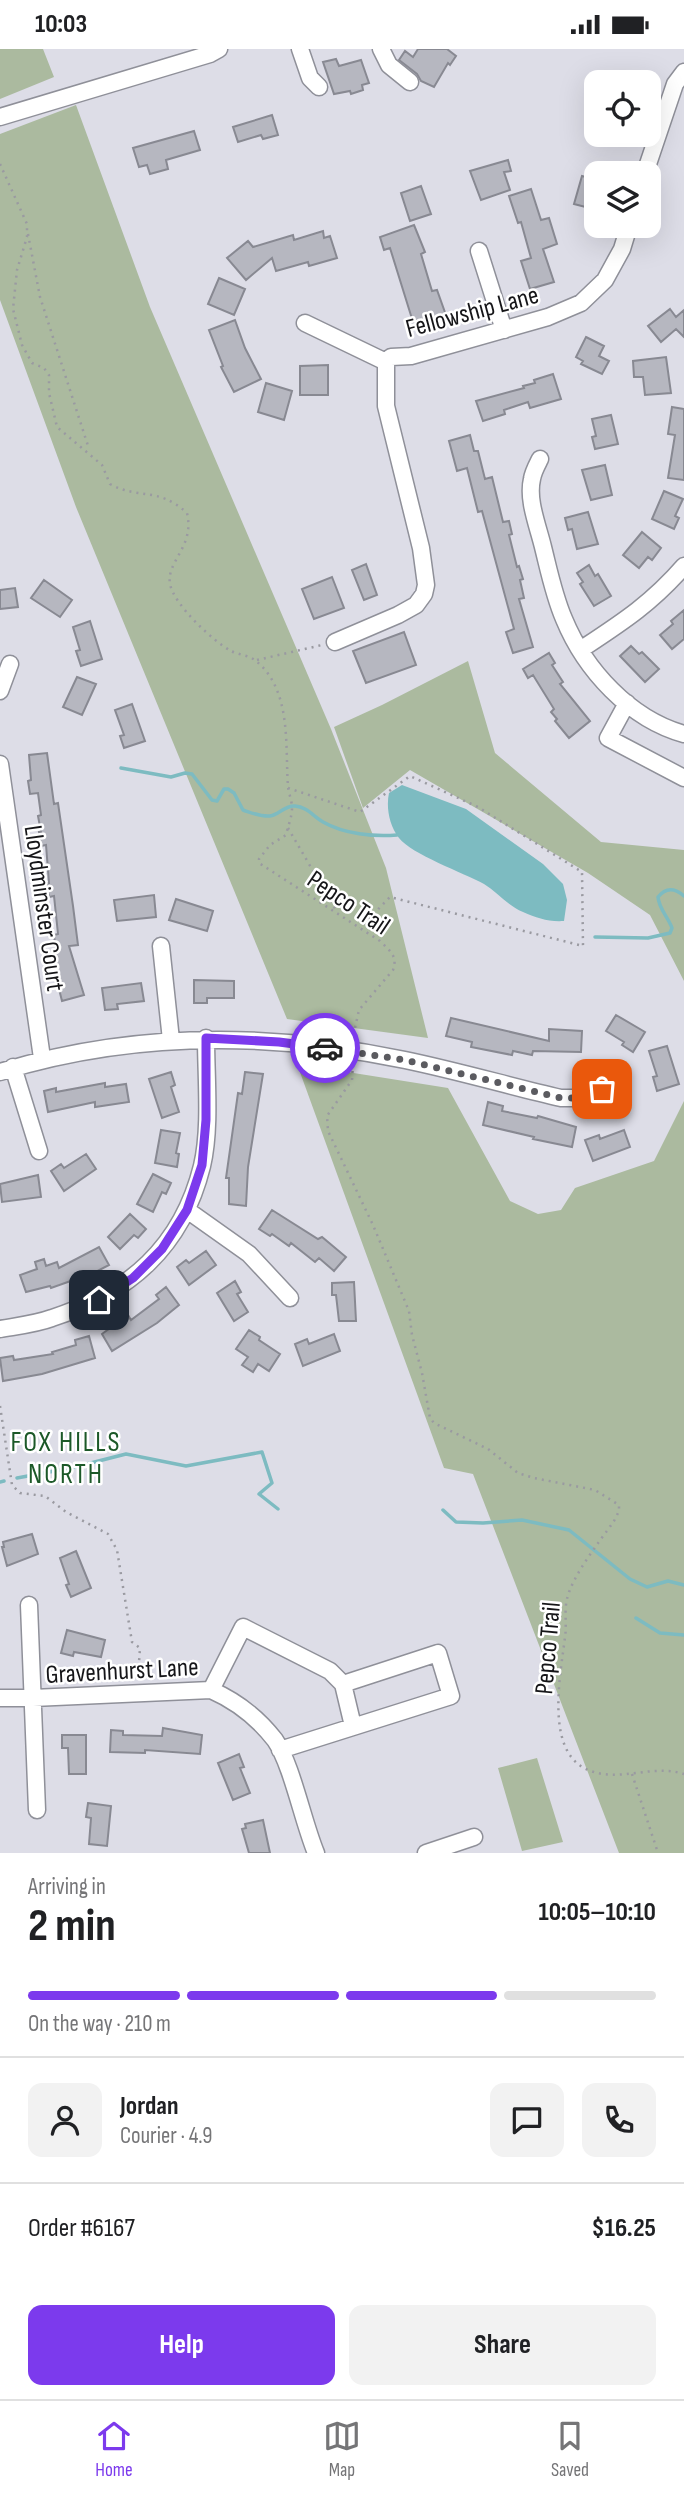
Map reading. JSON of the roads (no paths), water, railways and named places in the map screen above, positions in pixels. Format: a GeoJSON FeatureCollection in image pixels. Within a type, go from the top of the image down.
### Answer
{"type":"FeatureCollection","features":[{"type":"Feature","properties":{"kind":"street"},"geometry":{"type":"LineString","coordinates":[[300,49],[310,78],[318,87]]}},
{"type":"Feature","properties":{"kind":"street"},"geometry":{"type":"LineString","coordinates":[[381,49],[389,65],[410,82]]}},
{"type":"Feature","properties":{"kind":"street"},"geometry":{"type":"LineString","coordinates":[[0,117],[213,51]]}},
{"type":"Feature","properties":{"kind":"street"},"geometry":{"type":"LineString","coordinates":[[649,161],[676,84],[684,72]]}},
{"type":"Feature","properties":{"kind":"street","name":"Fellowship Lane"},"geometry":{"type":"LineString","coordinates":[[335,642],[416,605],[424,594],[426,585],[421,548],[386,406],[386,362],[391,357],[411,356],[548,317],[581,303],[605,281],[625,238]]}},
{"type":"Feature","properties":{"kind":"street"},"geometry":{"type":"LineString","coordinates":[[479,251],[504,330]]}},
{"type":"Feature","properties":{"kind":"street"},"geometry":{"type":"LineString","coordinates":[[305,323],[386,362]]}},
{"type":"Feature","properties":{"kind":"street"},"geometry":{"type":"LineString","coordinates":[[540,459],[531,480],[532,502],[555,595],[580,650],[613,692],[626,703],[672,731],[684,734]]}},
{"type":"Feature","properties":{"kind":"street"},"geometry":{"type":"LineString","coordinates":[[580,650],[633,615],[659,594],[684,566]]}},
{"type":"Feature","properties":{"kind":"street"},"geometry":{"type":"LineString","coordinates":[[0,691],[10,664]]}},
{"type":"Feature","properties":{"kind":"street"},"geometry":{"type":"LineString","coordinates":[[626,703],[608,738],[684,778]]}},
{"type":"Feature","properties":{"kind":"street","name":"Lloydminster Court"},"geometry":{"type":"LineString","coordinates":[[0,764],[42,1058]]}},
{"type":"Feature","properties":{"kind":"street"},"geometry":{"type":"LineString","coordinates":[[160,946],[171,1040]]}},
{"type":"Feature","properties":{"kind":"street"},"geometry":{"type":"LineString","coordinates":[[0,1329],[50,1319],[99,1300],[133,1278],[162,1249],[187,1210],[202,1165],[206,1120],[206,1038]]}},
{"type":"Feature","properties":{"kind":"street"},"geometry":{"type":"LineString","coordinates":[[39,1151],[7,1070],[42,1058],[136,1042],[206,1038],[279,1042],[405,1060],[561,1098],[578,1098],[602,1089]]}},
{"type":"Feature","properties":{"kind":"street"},"geometry":{"type":"LineString","coordinates":[[187,1210],[249,1254],[290,1298]]}},
{"type":"Feature","properties":{"kind":"street"},"geometry":{"type":"LineString","coordinates":[[29,1605],[37,1809]]}},
{"type":"Feature","properties":{"kind":"street"},"geometry":{"type":"LineString","coordinates":[[211,1689],[243,1627],[330,1671],[343,1684],[353,1726]]}},
{"type":"Feature","properties":{"kind":"street"},"geometry":{"type":"LineString","coordinates":[[280,1750],[451,1696],[438,1653],[343,1684]]}},
{"type":"Feature","properties":{"kind":"street","name":"Gravenhurst Lane"},"geometry":{"type":"LineString","coordinates":[[0,1698],[33,1699],[211,1689],[231,1699],[250,1714],[275,1740],[316,1853]]}},
{"type":"Feature","properties":{"kind":"street"},"geometry":{"type":"LineString","coordinates":[[426,1853],[474,1837]]}},
{"type":"Feature","properties":{"kind":"water"},"geometry":{"type":"Polygon","coordinates":[[[402,785],[466,809],[543,864],[563,884],[567,900],[564,921],[543,919],[518,909],[484,884],[426,857],[405,844],[393,827],[388,810],[389,793],[402,785]]]}},
{"type":"Feature","properties":{"kind":"waterway"},"geometry":{"type":"LineString","coordinates":[[121,768],[171,777],[192,774],[212,800],[217,801],[224,789],[228,789],[234,793],[243,810],[260,815],[273,815],[295,806],[303,808],[323,822],[350,832],[397,835]]}},
{"type":"Feature","properties":{"kind":"waterway"},"geometry":{"type":"LineString","coordinates":[[595,937],[648,938],[670,933],[672,928],[658,897],[664,891],[671,890],[684,896]]}},
{"type":"Feature","properties":{"kind":"waterway"},"geometry":{"type":"LineString","coordinates":[[17,1478],[126,1454],[186,1466],[262,1452],[272,1483],[259,1494],[278,1509]]}},
{"type":"Feature","properties":{"kind":"waterway"},"geometry":{"type":"LineString","coordinates":[[0,1482],[4,1481]]}},
{"type":"Feature","properties":{"kind":"waterway"},"geometry":{"type":"LineString","coordinates":[[443,1510],[456,1522],[522,1520],[569,1530],[630,1579],[647,1587],[668,1581],[684,1585]]}},
{"type":"Feature","properties":{"kind":"waterway"},"geometry":{"type":"LineString","coordinates":[[636,1618],[660,1633],[684,1635]]}},
{"type":"Feature","properties":{"kind":"district","name":"FOX HILLS NORTH"},"geometry":{"type":"Point","coordinates":[66,1457]}}]}
